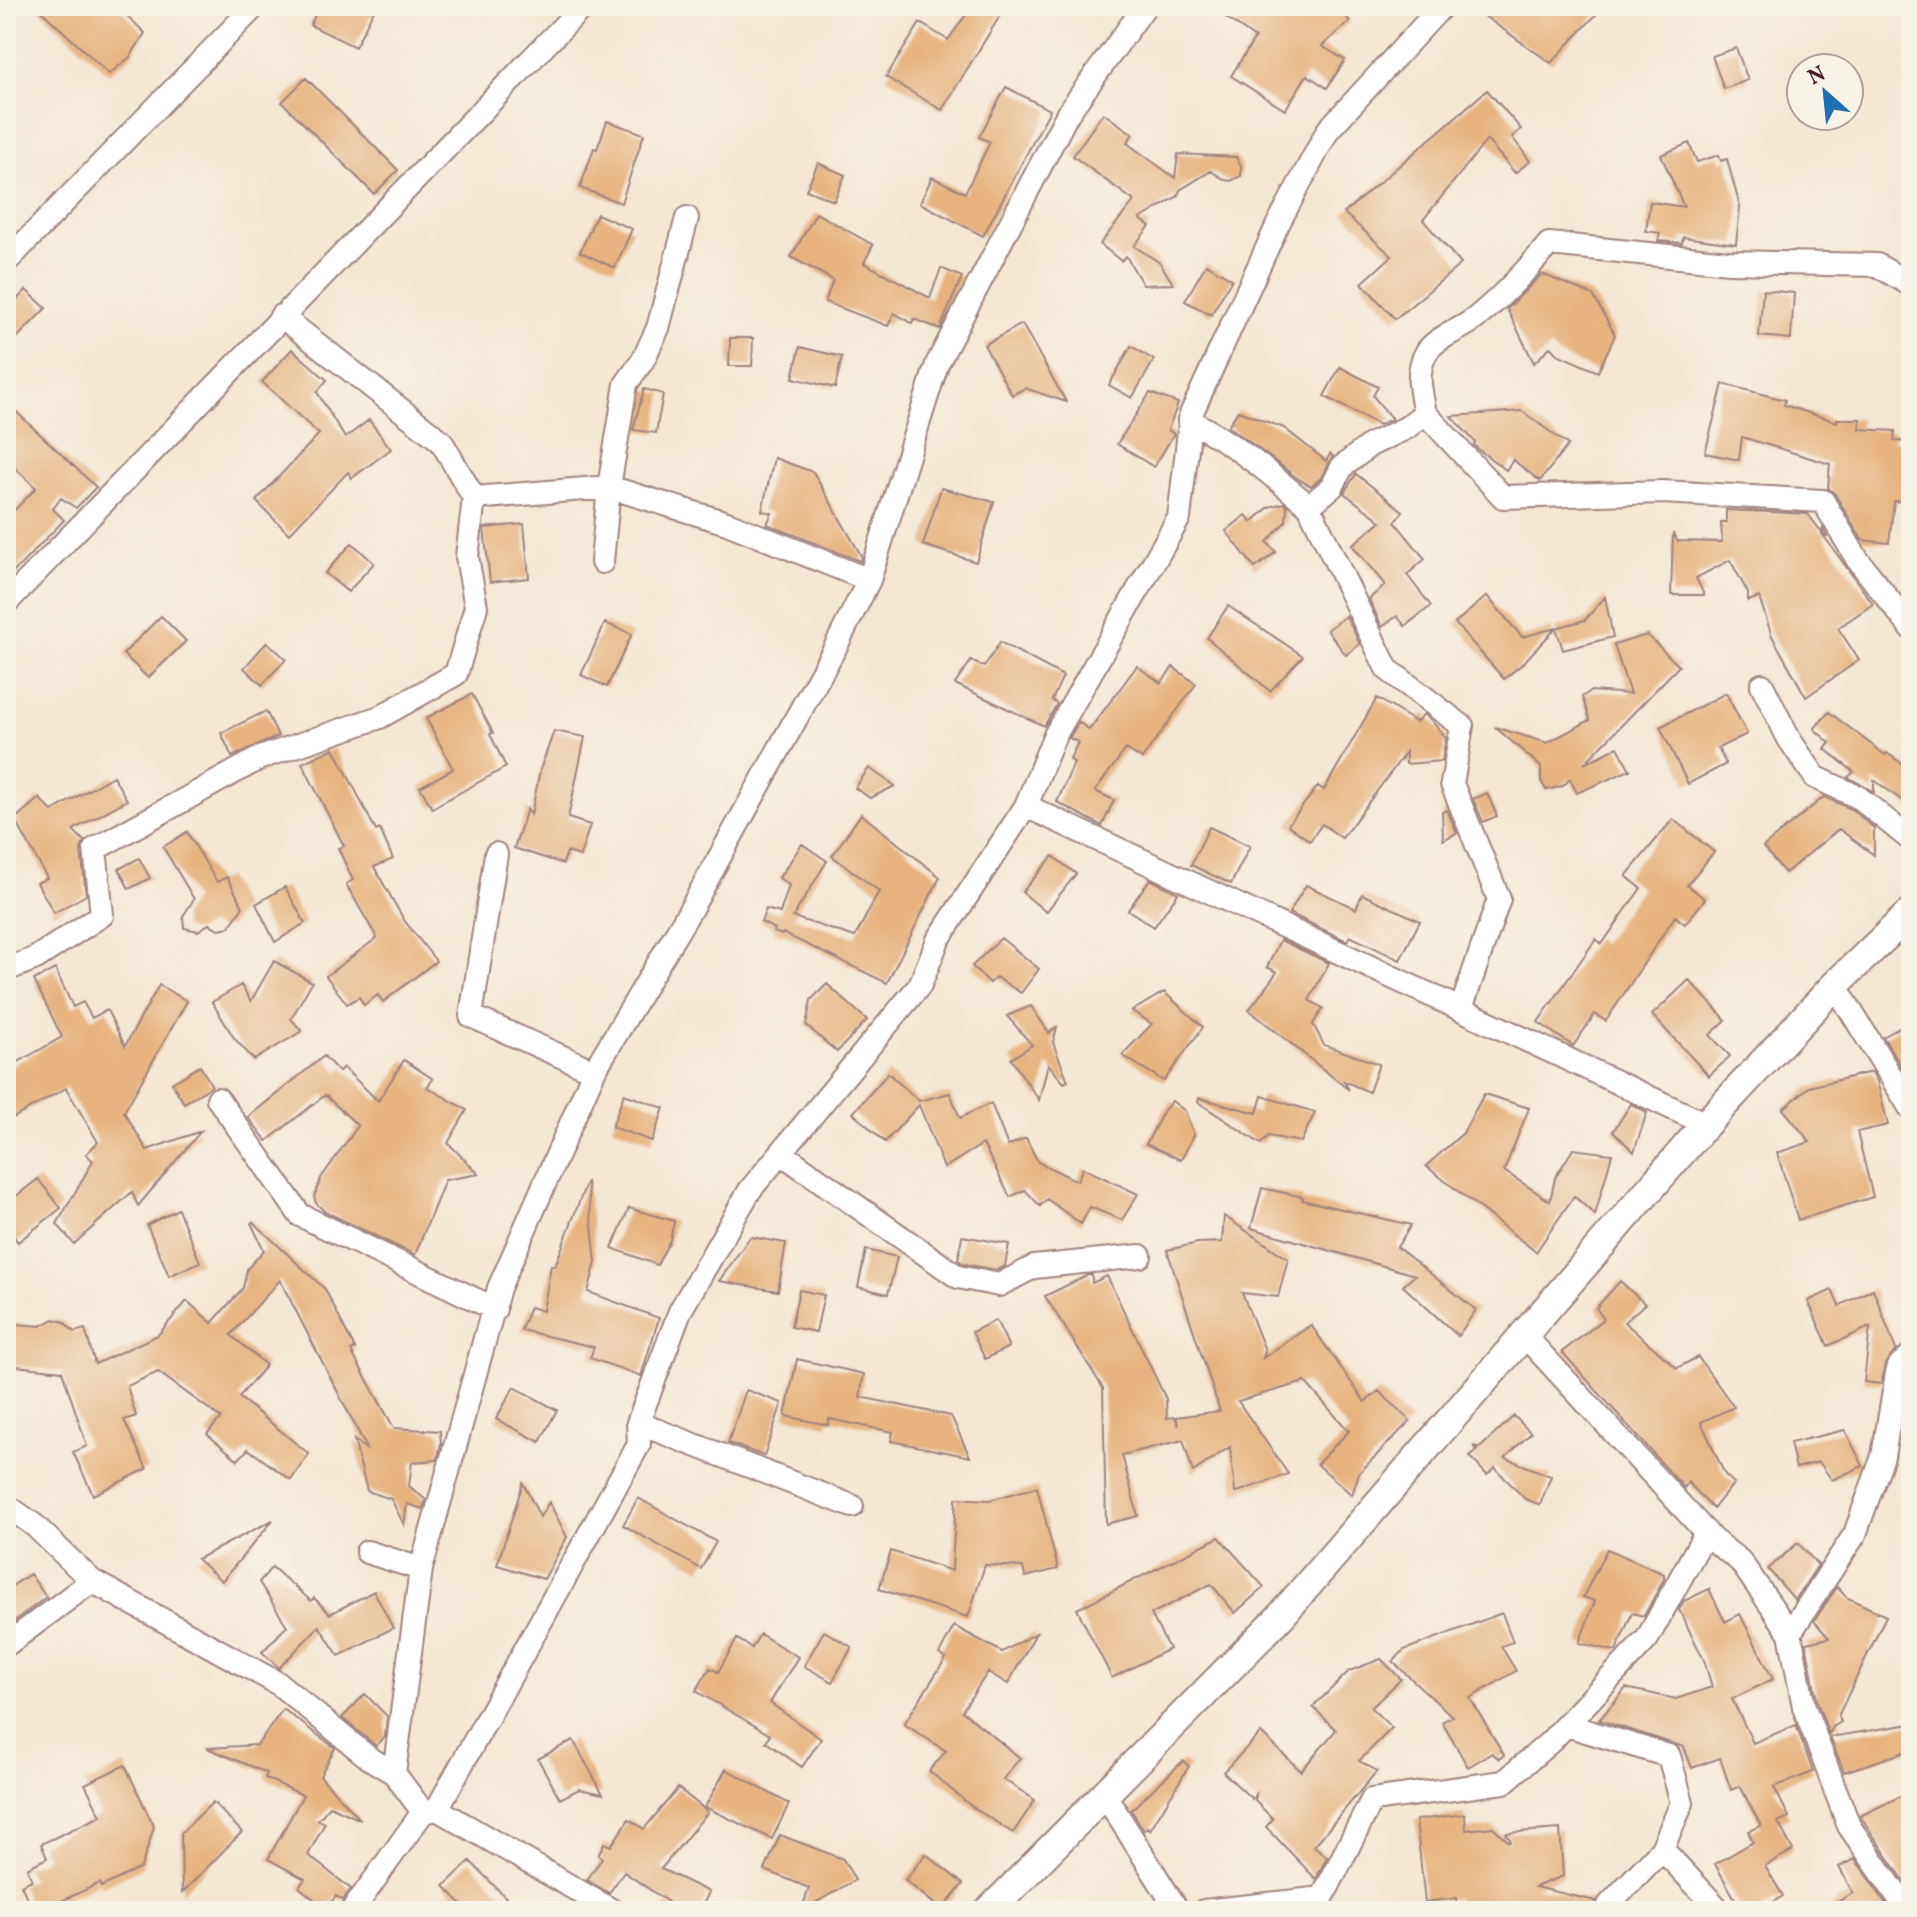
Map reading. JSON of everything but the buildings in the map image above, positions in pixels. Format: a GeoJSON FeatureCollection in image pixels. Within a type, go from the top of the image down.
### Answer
{"type":"FeatureCollection","features":[{"type":"Feature","properties":{"kind":"street"},"geometry":{"type":"LineString","coordinates":[[6,262],[255,6]]}},
{"type":"Feature","properties":{"kind":"street"},"geometry":{"type":"LineString","coordinates":[[6,603],[583,6]]}},
{"type":"Feature","properties":{"kind":"street"},"geometry":{"type":"LineString","coordinates":[[394,1773],[421,1569],[499,1288],[594,1071],[692,907],[835,648],[869,580],[937,364],[1068,113],[1145,6]]}},
{"type":"Feature","properties":{"kind":"street"},"geometry":{"type":"LineString","coordinates":[[352,1911],[430,1810],[639,1444],[638,1423],[680,1311],[750,1190],[920,985],[938,940],[1026,806],[1054,737],[1179,518],[1189,420],[1278,224],[1328,130],[1442,6]]}},
{"type":"Feature","properties":{"kind":"street"},"geometry":{"type":"LineString","coordinates":[[602,562],[609,487],[626,384],[643,360],[658,328],[687,218]]}},
{"type":"Feature","properties":{"kind":"street"},"geometry":{"type":"LineString","coordinates":[[1911,285],[1877,265],[1729,262],[1549,244],[1522,276],[1474,320],[1426,352],[1418,383],[1425,413],[1503,497],[1662,492],[1823,501],[1857,559],[1911,628]]}},
{"type":"Feature","properties":{"kind":"street"},"geometry":{"type":"LineString","coordinates":[[6,970],[36,958],[102,915],[95,849],[260,758],[380,717],[456,674],[476,607],[467,557],[474,498],[441,441],[281,316]]}},
{"type":"Feature","properties":{"kind":"street"},"geometry":{"type":"LineString","coordinates":[[1309,506],[1332,487],[1342,467],[1370,445],[1406,428],[1425,413]]}},
{"type":"Feature","properties":{"kind":"street"},"geometry":{"type":"LineString","coordinates":[[1189,420],[1218,435],[1258,463],[1309,506],[1387,669],[1462,726],[1452,784],[1499,899],[1461,1009]]}},
{"type":"Feature","properties":{"kind":"street"},"geometry":{"type":"LineString","coordinates":[[474,498],[609,487],[727,523],[869,580]]}},
{"type":"Feature","properties":{"kind":"street"},"geometry":{"type":"LineString","coordinates":[[1762,685],[1789,739],[1815,777],[1858,797],[1911,840]]}},
{"type":"Feature","properties":{"kind":"street"},"geometry":{"type":"LineString","coordinates":[[1026,806],[1706,1124]]}},
{"type":"Feature","properties":{"kind":"street"},"geometry":{"type":"LineString","coordinates":[[496,854],[471,1016],[594,1071]]}},
{"type":"Feature","properties":{"kind":"street"},"geometry":{"type":"LineString","coordinates":[[989,1911],[1280,1617],[1706,1124],[1835,985],[1911,912]]}},
{"type":"Feature","properties":{"kind":"street"},"geometry":{"type":"LineString","coordinates":[[1835,985],[1911,1109]]}},
{"type":"Feature","properties":{"kind":"street"},"geometry":{"type":"LineString","coordinates":[[218,1099],[300,1215],[495,1309]]}},
{"type":"Feature","properties":{"kind":"street"},"geometry":{"type":"LineString","coordinates":[[781,1153],[958,1277],[999,1285],[1034,1267],[1140,1256]]}},
{"type":"Feature","properties":{"kind":"street"},"geometry":{"type":"LineString","coordinates":[[1523,1334],[1706,1532],[1740,1561],[1790,1633],[1804,1707],[1849,1826],[1908,1911]]}},
{"type":"Feature","properties":{"kind":"street"},"geometry":{"type":"LineString","coordinates":[[1790,1633],[1855,1534],[1883,1456],[1898,1367],[1911,1355]]}},
{"type":"Feature","properties":{"kind":"street"},"geometry":{"type":"LineString","coordinates":[[638,1423],[852,1506]]}},
{"type":"Feature","properties":{"kind":"street"},"geometry":{"type":"LineString","coordinates":[[6,1505],[34,1525],[92,1581],[279,1684],[369,1758],[394,1773],[430,1810],[613,1911]]}},
{"type":"Feature","properties":{"kind":"street"},"geometry":{"type":"LineString","coordinates":[[1204,1911],[1322,1898],[1372,1800],[1504,1782],[1566,1725],[1647,1639],[1706,1532]]}},
{"type":"Feature","properties":{"kind":"street"},"geometry":{"type":"LineString","coordinates":[[367,1552],[421,1569]]}},
{"type":"Feature","properties":{"kind":"street"},"geometry":{"type":"LineString","coordinates":[[6,1645],[92,1581]]}},
{"type":"Feature","properties":{"kind":"street"},"geometry":{"type":"LineString","coordinates":[[1566,1725],[1669,1756],[1682,1803],[1662,1849],[1609,1905]]}},
{"type":"Feature","properties":{"kind":"street"},"geometry":{"type":"LineString","coordinates":[[1105,1795],[1178,1911]]}},
{"type":"Feature","properties":{"kind":"street"},"geometry":{"type":"LineString","coordinates":[[1662,1849],[1720,1911]]}}]}
